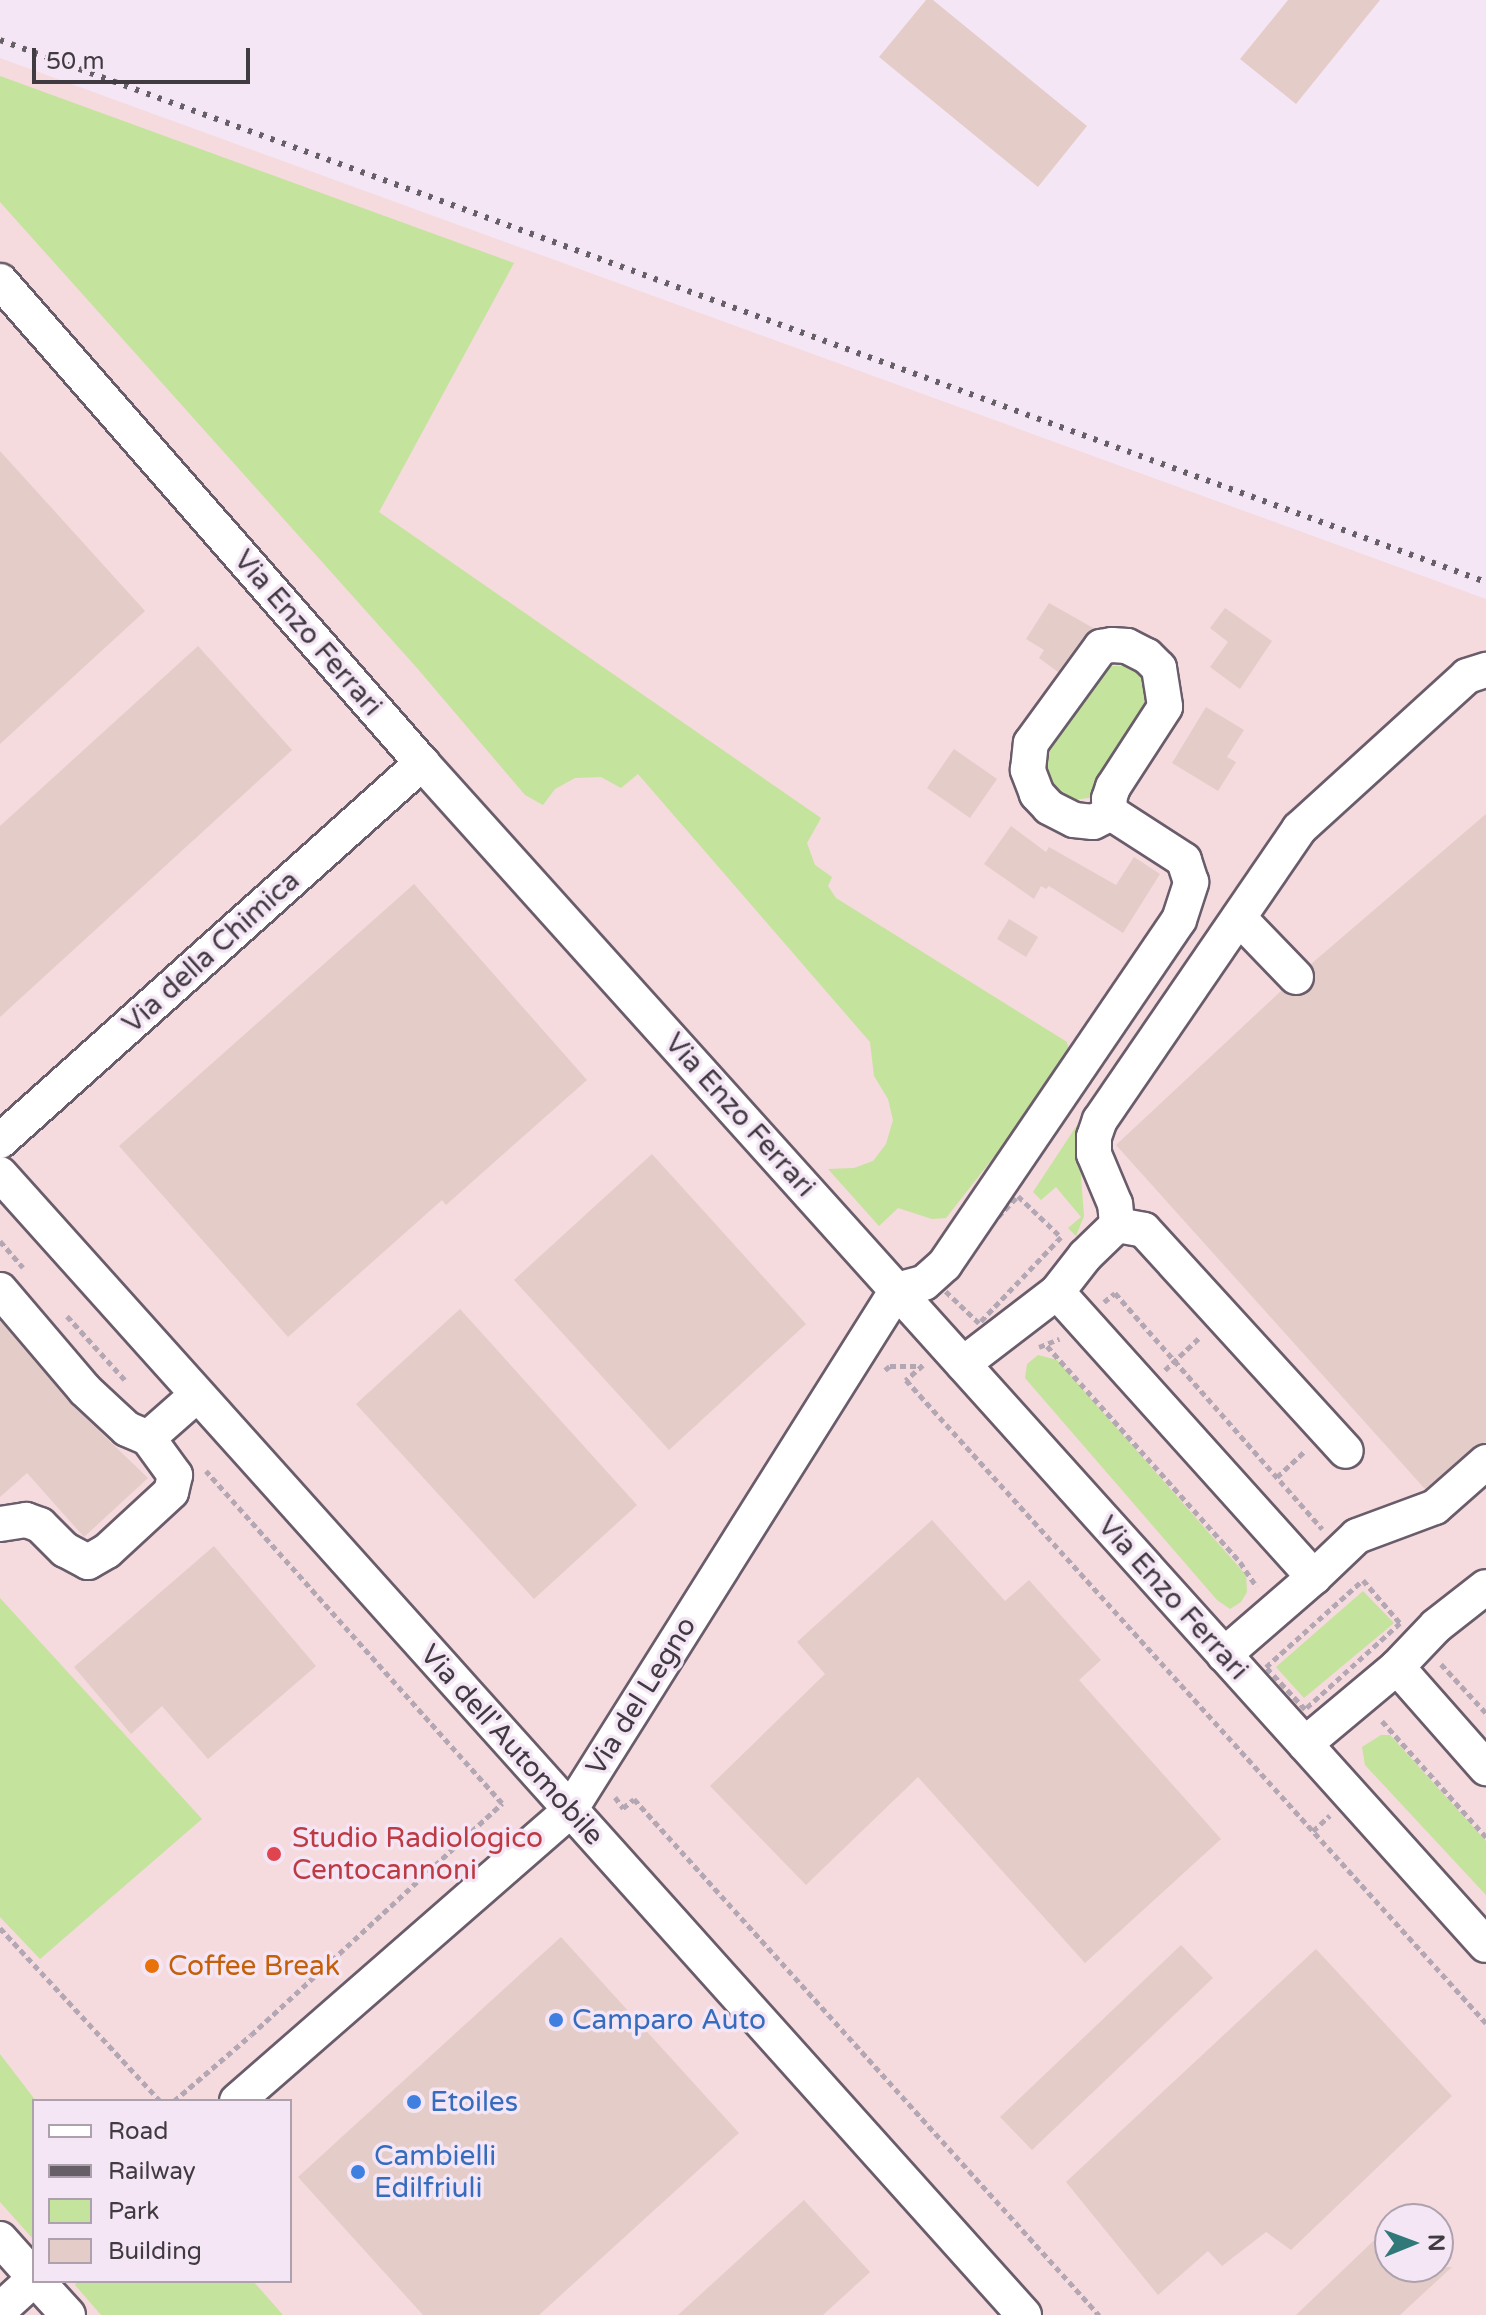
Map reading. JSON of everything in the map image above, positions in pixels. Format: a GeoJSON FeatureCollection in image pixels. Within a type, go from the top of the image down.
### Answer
{"type":"FeatureCollection","features":[{"type":"Feature","properties":{"kind":"street","name":"Via Enzo Ferrari"},"geometry":{"type":"LineString","coordinates":[[0,281],[422,763],[1486,1945]]}},
{"type":"Feature","properties":{"kind":"street"},"geometry":{"type":"LineString","coordinates":[[897,1290],[924,1283],[945,1264],[1179,920],[1188,902],[1191,882],[1184,860],[1111,813],[1109,799],[1113,787],[1165,707],[1159,668],[1147,656],[1127,646],[1112,645],[1101,647],[1031,743],[1028,770],[1037,794],[1049,807],[1074,820],[1093,822],[1111,813]]}},
{"type":"Feature","properties":{"kind":"street"},"geometry":{"type":"LineString","coordinates":[[1117,1225],[1115,1204],[1094,1154],[1094,1137],[1100,1120],[1299,829],[1467,676],[1486,670]]}},
{"type":"Feature","properties":{"kind":"street","name":"Via della Chimica"},"geometry":{"type":"LineString","coordinates":[[0,1141],[422,763]]}},
{"type":"Feature","properties":{"kind":"street"},"geometry":{"type":"LineString","coordinates":[[1239,918],[1296,977]]}},
{"type":"Feature","properties":{"kind":"street","name":"Via dell'Automobile"},"geometry":{"type":"LineString","coordinates":[[0,1174],[1024,2315]]}},
{"type":"Feature","properties":{"kind":"street"},"geometry":{"type":"LineString","coordinates":[[963,1364],[1057,1292],[1085,1256],[1117,1225]]}},
{"type":"Feature","properties":{"kind":"street"},"geometry":{"type":"LineString","coordinates":[[1117,1225],[1144,1230],[1346,1451]]}},
{"type":"Feature","properties":{"kind":"street"},"geometry":{"type":"LineString","coordinates":[[0,1290],[85,1390],[127,1429],[156,1432],[197,1395]]}},
{"type":"Feature","properties":{"kind":"street","name":"Via del Legno"},"geometry":{"type":"LineString","coordinates":[[239,2099],[570,1810],[897,1290]]}},
{"type":"Feature","properties":{"kind":"street"},"geometry":{"type":"LineString","coordinates":[[1057,1292],[1314,1577]]}},
{"type":"Feature","properties":{"kind":"street"},"geometry":{"type":"LineString","coordinates":[[0,1524],[26,1520],[40,1525],[65,1550],[88,1562],[107,1551],[171,1492],[175,1475],[156,1432]]}},
{"type":"Feature","properties":{"kind":"street"},"geometry":{"type":"LineString","coordinates":[[1224,1655],[1357,1536],[1435,1507],[1486,1462]]}},
{"type":"Feature","properties":{"kind":"street"},"geometry":{"type":"LineString","coordinates":[[1305,1744],[1397,1667],[1470,1613],[1486,1587]]}},
{"type":"Feature","properties":{"kind":"street"},"geometry":{"type":"LineString","coordinates":[[1397,1667],[1486,1768]]}},
{"type":"Feature","properties":{"kind":"street"},"geometry":{"type":"LineString","coordinates":[[0,2239],[32,2276]]}},
{"type":"Feature","properties":{"kind":"street"},"geometry":{"type":"LineString","coordinates":[[0,2310],[32,2282]]}},
{"type":"Feature","properties":{"kind":"street"},"geometry":{"type":"LineString","coordinates":[[39,2283],[68,2315]]}},
{"type":"Feature","properties":{"kind":"path"},"geometry":{"type":"LineString","coordinates":[[1018,1196],[1061,1237],[979,1323],[936,1282],[1018,1196]]}},
{"type":"Feature","properties":{"kind":"path"},"geometry":{"type":"LineString","coordinates":[[0,1241],[31,1275]]}},
{"type":"Feature","properties":{"kind":"path"},"geometry":{"type":"LineString","coordinates":[[1093,1311],[1115,1293],[1323,1528],[1317,1533]]}},
{"type":"Feature","properties":{"kind":"path"},"geometry":{"type":"LineString","coordinates":[[62,1310],[156,1432]]}},
{"type":"Feature","properties":{"kind":"path"},"geometry":{"type":"LineString","coordinates":[[1027,1353],[1047,1346],[1070,1330]]}},
{"type":"Feature","properties":{"kind":"path"},"geometry":{"type":"LineString","coordinates":[[1159,1376],[1200,1337]]}},
{"type":"Feature","properties":{"kind":"path"},"geometry":{"type":"LineString","coordinates":[[1047,1346],[1240,1562],[1255,1580],[1257,1592]]}},
{"type":"Feature","properties":{"kind":"path"},"geometry":{"type":"LineString","coordinates":[[876,1378],[890,1366],[922,1366],[906,1380],[1486,2023]]}},
{"type":"Feature","properties":{"kind":"path"},"geometry":{"type":"LineString","coordinates":[[176,2099],[251,2035],[502,1803],[196,1461]]}},
{"type":"Feature","properties":{"kind":"path"},"geometry":{"type":"LineString","coordinates":[[1363,1580],[1400,1623],[1305,1709],[1266,1667],[1363,1580]]}},
{"type":"Feature","properties":{"kind":"path"},"geometry":{"type":"LineString","coordinates":[[1382,1721],[1486,1837]]}},
{"type":"Feature","properties":{"kind":"path"},"geometry":{"type":"LineString","coordinates":[[611,1793],[623,1808],[634,1799],[1099,2315]]}},
{"type":"Feature","properties":{"kind":"path"},"geometry":{"type":"LineString","coordinates":[[0,1928],[158,2099]]}},
{"type":"Feature","properties":{"kind":"shaded area"},"geometry":{"type":"Polygon","coordinates":[[[0,58],[1486,599],[1486,2315],[0,2315],[0,58]]]}},
{"type":"Feature","properties":{"kind":"green space"},"geometry":{"type":"Polygon","coordinates":[[[0,76],[514,263],[379,512],[821,818],[807,843],[815,865],[832,877],[828,886],[836,898],[1067,1042],[1069,1052],[1054,1080],[946,1218],[932,1219],[898,1208],[879,1226],[828,1169],[854,1168],[873,1161],[886,1144],[893,1120],[888,1099],[874,1076],[870,1042],[638,774],[621,788],[601,777],[575,778],[555,789],[543,805],[525,795],[417,668],[0,202],[0,76]]]}},
{"type":"Feature","properties":{"kind":"green space"},"geometry":{"type":"Polygon","coordinates":[[[1112,666],[1129,666],[1149,679],[1156,693],[1098,797],[1071,800],[1051,793],[1041,757],[1100,673],[1112,666]]]}},
{"type":"Feature","properties":{"kind":"green space"},"geometry":{"type":"Polygon","coordinates":[[[1077,1125],[1084,1216],[1076,1236],[1068,1228],[1081,1217],[1056,1187],[1041,1200],[1033,1192],[1077,1125]]]}},
{"type":"Feature","properties":{"kind":"green space"},"geometry":{"type":"Polygon","coordinates":[[[1038,1355],[1057,1360],[1246,1575],[1247,1592],[1241,1602],[1230,1609],[1217,1600],[1025,1378],[1027,1364],[1038,1355]]]}},
{"type":"Feature","properties":{"kind":"green space"},"geometry":{"type":"Polygon","coordinates":[[[1363,1591],[1394,1623],[1304,1698],[1276,1667],[1363,1591]]]}},
{"type":"Feature","properties":{"kind":"green space"},"geometry":{"type":"Polygon","coordinates":[[[0,1598],[202,1819],[40,1959],[0,1917],[0,1598]]]}},
{"type":"Feature","properties":{"kind":"green space"},"geometry":{"type":"Polygon","coordinates":[[[1381,1735],[1390,1735],[1486,1841],[1486,1895],[1365,1765],[1362,1747],[1381,1735]]]}},
{"type":"Feature","properties":{"kind":"green space"},"geometry":{"type":"Polygon","coordinates":[[[0,2054],[34,2099],[32,2099],[32,2238],[0,2202],[0,2054]]]}},
{"type":"Feature","properties":{"kind":"green space"},"geometry":{"type":"Polygon","coordinates":[[[255,2283],[283,2315],[101,2315],[75,2285],[255,2283]]]}},
{"type":"Feature","properties":{"kind":"building"},"geometry":{"type":"Polygon","coordinates":[[[926,0],[933,0],[1087,126],[1038,187],[879,57],[926,0]]]}},
{"type":"Feature","properties":{"kind":"building"},"geometry":{"type":"Polygon","coordinates":[[[1288,0],[1380,0],[1296,104],[1240,59],[1288,0]]]}},
{"type":"Feature","properties":{"kind":"building"},"geometry":{"type":"Polygon","coordinates":[[[0,451],[145,611],[0,744],[0,451]]]}},
{"type":"Feature","properties":{"kind":"building"},"geometry":{"type":"Polygon","coordinates":[[[1049,603],[1095,629],[1085,635],[1058,672],[1039,658],[1044,650],[1026,639],[1049,603]]]}},
{"type":"Feature","properties":{"kind":"building"},"geometry":{"type":"Polygon","coordinates":[[[1225,608],[1272,641],[1240,689],[1210,667],[1228,642],[1210,628],[1225,608]]]}},
{"type":"Feature","properties":{"kind":"building"},"geometry":{"type":"Polygon","coordinates":[[[198,646],[292,750],[0,1017],[0,826],[198,646]]]}},
{"type":"Feature","properties":{"kind":"building"},"geometry":{"type":"Polygon","coordinates":[[[1206,707],[1244,730],[1227,757],[1236,762],[1218,791],[1172,763],[1206,707]]]}},
{"type":"Feature","properties":{"kind":"building"},"geometry":{"type":"Polygon","coordinates":[[[954,749],[997,779],[970,818],[927,788],[954,749]]]}},
{"type":"Feature","properties":{"kind":"building"},"geometry":{"type":"Polygon","coordinates":[[[1486,814],[1486,1442],[1473,1447],[1425,1489],[1116,1145],[1281,991],[1291,996],[1309,992],[1315,982],[1311,964],[1486,814]]]}},
{"type":"Feature","properties":{"kind":"building"},"geometry":{"type":"Polygon","coordinates":[[[1011,826],[1046,852],[1049,847],[1116,885],[1134,857],[1160,874],[1123,933],[1049,886],[1046,889],[1041,886],[1034,899],[984,864],[1011,826]]]}},
{"type":"Feature","properties":{"kind":"building"},"geometry":{"type":"Polygon","coordinates":[[[414,884],[587,1080],[446,1205],[442,1200],[288,1337],[119,1146],[414,884]]]}},
{"type":"Feature","properties":{"kind":"building"},"geometry":{"type":"Polygon","coordinates":[[[1009,919],[1038,937],[1026,957],[997,939],[1009,919]]]}},
{"type":"Feature","properties":{"kind":"building"},"geometry":{"type":"Polygon","coordinates":[[[652,1154],[806,1324],[669,1450],[514,1280],[652,1154]]]}},
{"type":"Feature","properties":{"kind":"building"},"geometry":{"type":"Polygon","coordinates":[[[460,1309],[637,1505],[534,1599],[356,1404],[460,1309]]]}},
{"type":"Feature","properties":{"kind":"building"},"geometry":{"type":"Polygon","coordinates":[[[0,1321],[70,1403],[148,1478],[84,1537],[27,1473],[0,1497],[0,1321]]]}},
{"type":"Feature","properties":{"kind":"building"},"geometry":{"type":"Polygon","coordinates":[[[932,1520],[1005,1601],[1029,1580],[1101,1660],[1079,1680],[1221,1839],[1085,1963],[918,1777],[806,1885],[710,1786],[825,1674],[797,1642],[932,1520]]]}},
{"type":"Feature","properties":{"kind":"building"},"geometry":{"type":"Polygon","coordinates":[[[214,1546],[316,1666],[208,1759],[162,1706],[131,1734],[74,1667],[214,1546]]]}},
{"type":"Feature","properties":{"kind":"building"},"geometry":{"type":"Polygon","coordinates":[[[561,1937],[739,2133],[539,2315],[423,2315],[298,2177],[561,1937]]]}},
{"type":"Feature","properties":{"kind":"building"},"geometry":{"type":"Polygon","coordinates":[[[1181,1945],[1213,1978],[1032,2150],[1000,2117],[1181,1945]]]}},
{"type":"Feature","properties":{"kind":"building"},"geometry":{"type":"Polygon","coordinates":[[[1316,1949],[1452,2096],[1291,2250],[1266,2232],[1222,2266],[1208,2251],[1158,2295],[1066,2182],[1316,1949]]]}},
{"type":"Feature","properties":{"kind":"building"},"geometry":{"type":"Polygon","coordinates":[[[804,2200],[870,2272],[823,2315],[678,2315],[804,2200]]]}},
{"type":"Feature","properties":{"kind":"building"},"geometry":{"type":"Polygon","coordinates":[[[1374,2240],[1374,2283],[1435,2283],[1400,2315],[1296,2315],[1374,2240]]]}},
{"type":"Feature","properties":{"kind":"railway"},"geometry":{"type":"LineString","coordinates":[[0,40],[1486,582]]}},
{"type":"Feature","properties":{"kind":"place","name":"Studio Radiologico Centocannoni"},"geometry":{"type":"Point","coordinates":[274,1854]}},
{"type":"Feature","properties":{"kind":"place","name":"Coffee Break"},"geometry":{"type":"Point","coordinates":[152,1966]}},
{"type":"Feature","properties":{"kind":"place","name":"Camparo Auto"},"geometry":{"type":"Point","coordinates":[556,2020]}},
{"type":"Feature","properties":{"kind":"place","name":"Etoiles"},"geometry":{"type":"Point","coordinates":[414,2102]}},
{"type":"Feature","properties":{"kind":"place","name":"Cambielli Edilfriuli"},"geometry":{"type":"Point","coordinates":[358,2172]}}]}
